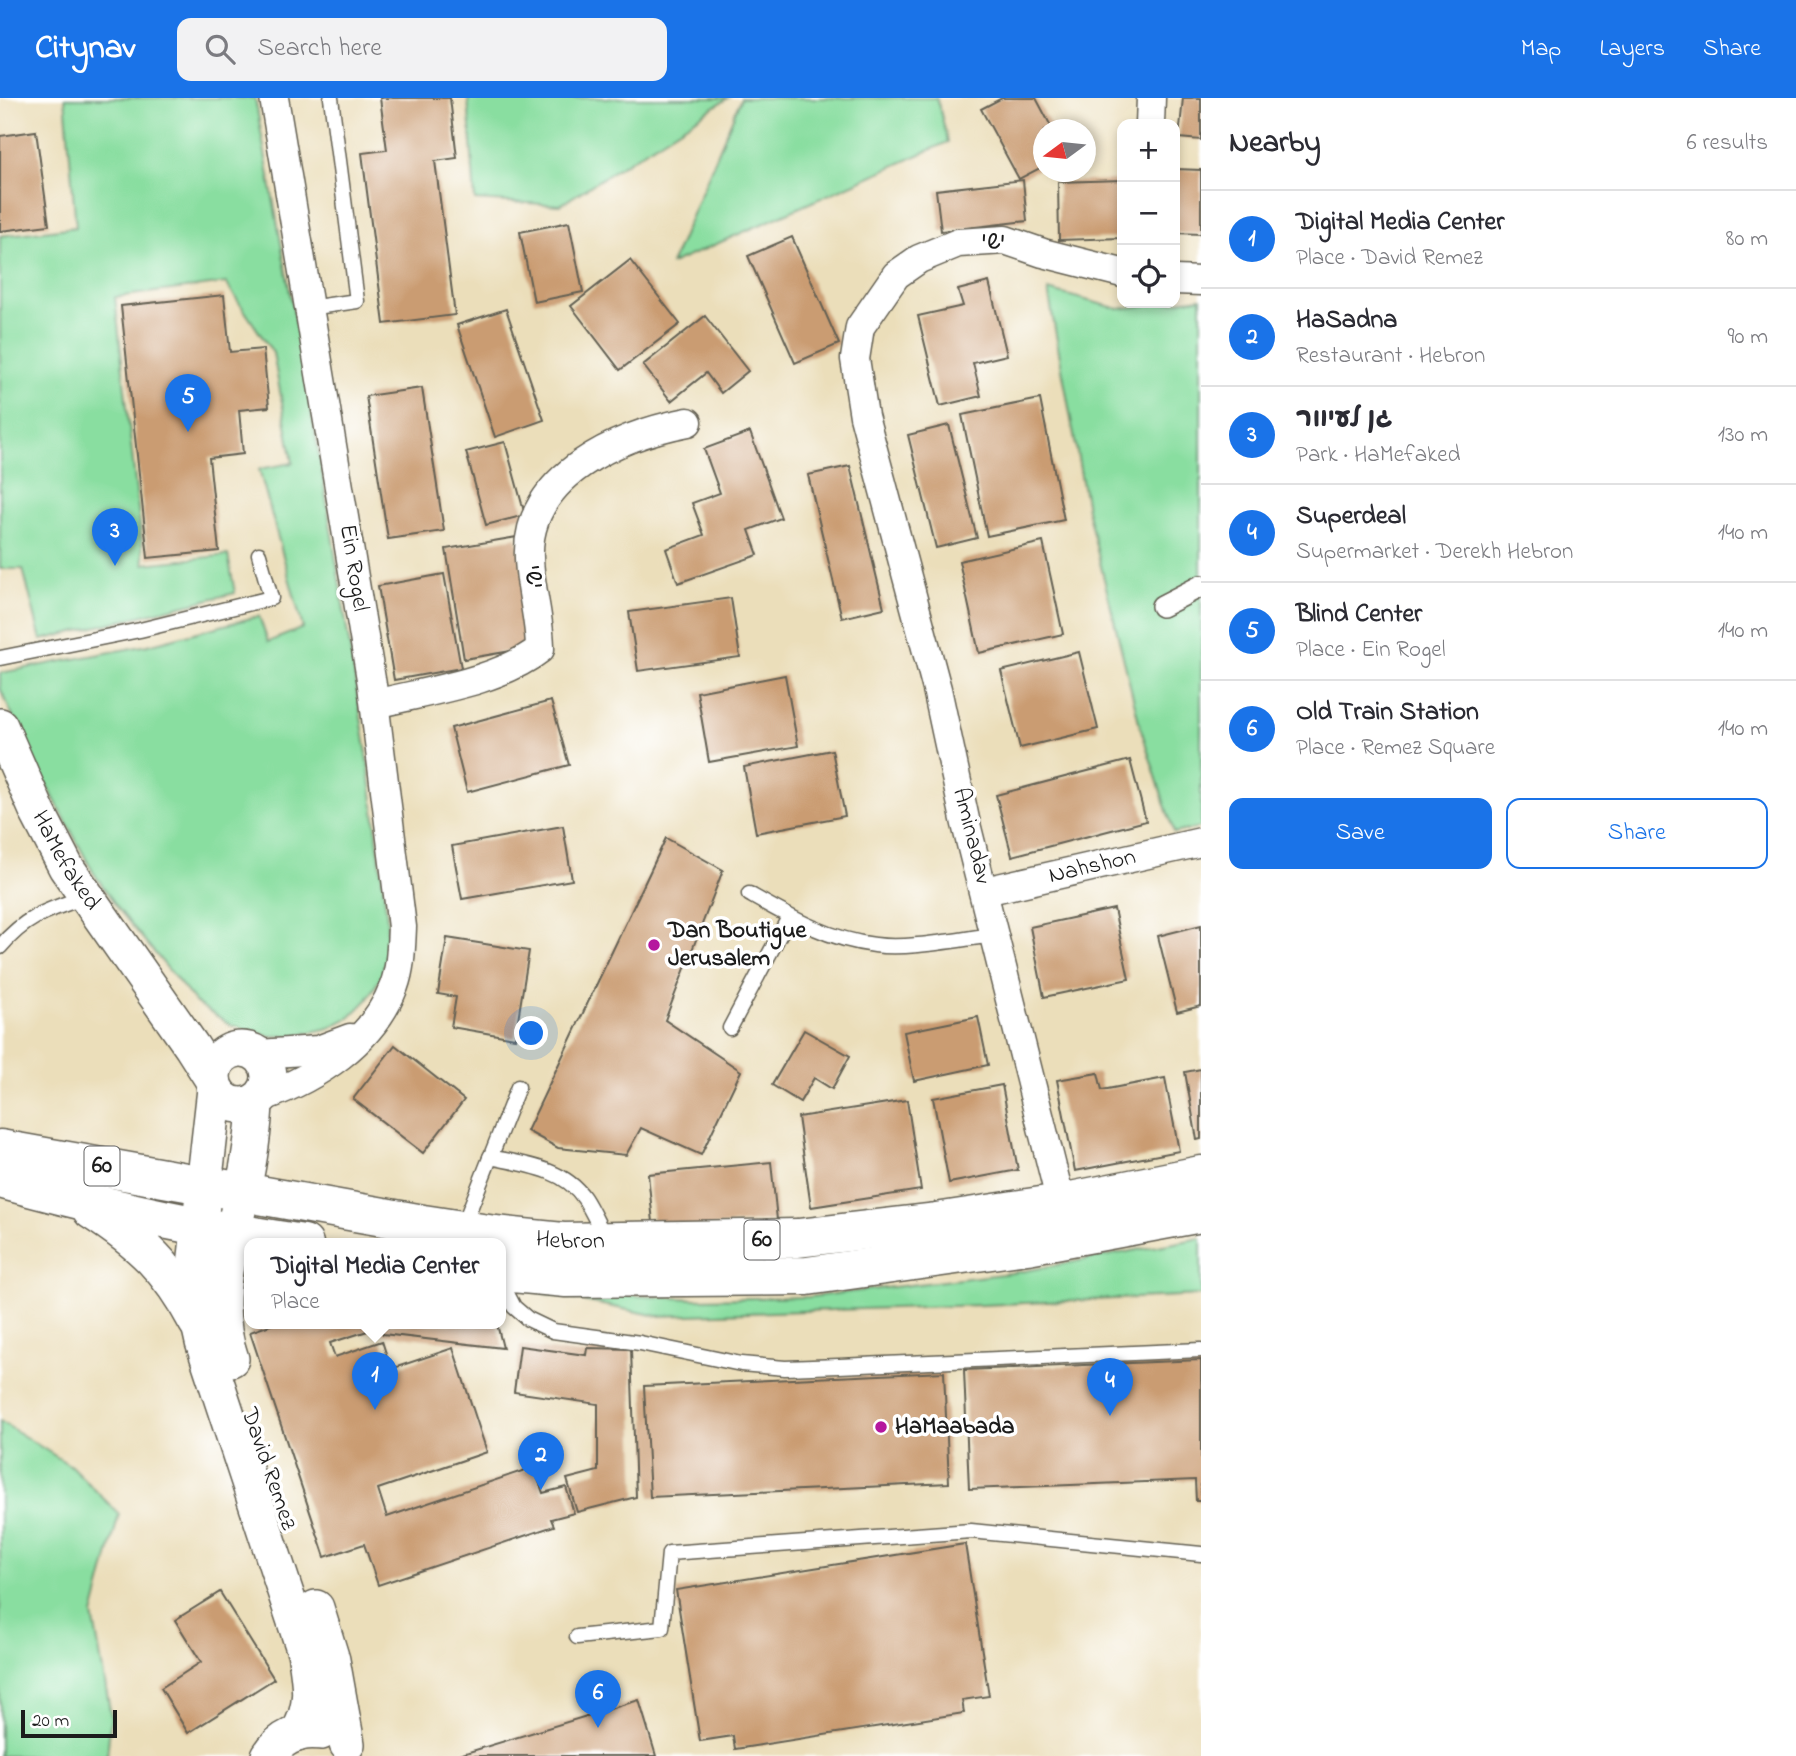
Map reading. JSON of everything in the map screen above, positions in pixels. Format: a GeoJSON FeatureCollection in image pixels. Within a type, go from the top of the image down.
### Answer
{"type":"FeatureCollection","features":[{"type":"Feature","properties":{"kind":"highway","name":"Hebron"},"geometry":{"type":"LineString","coordinates":[[0,1149],[204,1183],[461,1231],[563,1242],[798,1238],[936,1222],[1061,1203]]}},
{"type":"Feature","properties":{"kind":"highway","name":"60"},"geometry":{"type":"LineString","coordinates":[[1061,1203],[1201,1175]]}},
{"type":"Feature","properties":{"kind":"highway","name":"60"},"geometry":{"type":"LineString","coordinates":[[0,1179],[75,1200],[266,1238]]}},
{"type":"Feature","properties":{"kind":"highway"},"geometry":{"type":"LineString","coordinates":[[75,1200],[126,1233],[165,1269],[181,1290],[198,1322]]}},
{"type":"Feature","properties":{"kind":"highway","name":"60"},"geometry":{"type":"LineString","coordinates":[[1027,1245],[1201,1213]]}},
{"type":"Feature","properties":{"kind":"highway","name":"Hebron"},"geometry":{"type":"LineString","coordinates":[[506,1272],[566,1278],[807,1276],[1027,1245]]}},
{"type":"Feature","properties":{"kind":"street","name":"Ein Rogel"},"geometry":{"type":"LineString","coordinates":[[259,1100],[294,1086],[316,1073],[346,1051],[365,1031],[383,1008],[394,985],[400,961],[402,927],[375,704],[274,98]]}},
{"type":"Feature","properties":{"kind":"street"},"geometry":{"type":"LineString","coordinates":[[1150,119],[1151,98]]}},
{"type":"Feature","properties":{"kind":"street","name":"ישי"},"geometry":{"type":"LineString","coordinates":[[864,416],[855,359],[860,327],[896,275],[919,259],[958,243],[1005,240],[1117,272]]}},
{"type":"Feature","properties":{"kind":"street"},"geometry":{"type":"LineString","coordinates":[[1180,279],[1201,281]]}},
{"type":"Feature","properties":{"kind":"street","name":"Aminadav"},"geometry":{"type":"LineString","coordinates":[[864,416],[937,689],[966,824],[985,891],[1061,1203]]}},
{"type":"Feature","properties":{"kind":"street","name":"ישי"},"geometry":{"type":"LineString","coordinates":[[375,704],[470,681],[525,661],[540,649],[540,628],[529,558],[531,525],[545,498],[578,464],[631,437],[688,422]]}},
{"type":"Feature","properties":{"kind":"street"},"geometry":{"type":"LineString","coordinates":[[1162,606],[1201,586]]}},
{"type":"Feature","properties":{"kind":"street","name":"HaMefaked"},"geometry":{"type":"LineString","coordinates":[[0,726],[43,824],[66,867],[150,986],[214,1084]]}},
{"type":"Feature","properties":{"kind":"street","name":"Nahshon"},"geometry":{"type":"LineString","coordinates":[[985,891],[1201,842]]}},
{"type":"Feature","properties":{"kind":"street","name":"HaMefaked"},"geometry":{"type":"LineString","coordinates":[[150,986],[195,1029],[245,1052]]}},
{"type":"Feature","properties":{"kind":"street","name":"Ein Rogel"},"geometry":{"type":"LineString","coordinates":[[245,1052],[318,1050],[365,1031]]}},
{"type":"Feature","properties":{"kind":"street"},"geometry":{"type":"LineString","coordinates":[[204,1183],[217,1062],[245,1052],[269,1069],[270,1079],[268,1088],[259,1100],[243,1192]]}},
{"type":"Feature","properties":{"kind":"street"},"geometry":{"type":"LineString","coordinates":[[214,1084],[228,1102],[237,1105],[259,1100]]}},
{"type":"Feature","properties":{"kind":"street","name":"David Remez"},"geometry":{"type":"LineString","coordinates":[[204,1183],[216,1230],[224,1339],[329,1650],[352,1750]]}},
{"type":"Feature","properties":{"kind":"street","name":"David Remez"},"geometry":{"type":"LineString","coordinates":[[243,1192],[216,1230],[193,1283],[198,1322],[305,1652],[310,1701],[304,1724],[297,1734]]}},
{"type":"Feature","properties":{"kind":"street"},"geometry":{"type":"LineString","coordinates":[[1027,1245],[1049,1224],[1061,1203]]}},
{"type":"Feature","properties":{"kind":"street"},"geometry":{"type":"LineString","coordinates":[[269,1756],[284,1740],[297,1734],[322,1732],[352,1750]]}},
{"type":"Feature","properties":{"kind":"lane"},"geometry":{"type":"LineString","coordinates":[[309,308],[358,301],[331,98]]}},
{"type":"Feature","properties":{"kind":"lane"},"geometry":{"type":"LineString","coordinates":[[0,658],[140,630],[271,598],[259,554]]}},
{"type":"Feature","properties":{"kind":"lane"},"geometry":{"type":"LineString","coordinates":[[749,894],[789,916],[839,938],[877,946],[994,935]]}},
{"type":"Feature","properties":{"kind":"lane"},"geometry":{"type":"LineString","coordinates":[[0,947],[23,923],[86,897]]}},
{"type":"Feature","properties":{"kind":"lane"},"geometry":{"type":"LineString","coordinates":[[730,1028],[789,916]]}},
{"type":"Feature","properties":{"kind":"lane"},"geometry":{"type":"LineString","coordinates":[[461,1231],[518,1087]]}},
{"type":"Feature","properties":{"kind":"lane"},"geometry":{"type":"LineString","coordinates":[[490,1157],[544,1169],[568,1182],[584,1196],[607,1242]]}},
{"type":"Feature","properties":{"kind":"lane"},"geometry":{"type":"LineString","coordinates":[[506,1292],[514,1307],[528,1319],[553,1331],[640,1343],[741,1364],[785,1368],[1201,1350]]}},
{"type":"Feature","properties":{"kind":"lane"},"geometry":{"type":"LineString","coordinates":[[577,1637],[662,1629],[669,1553],[971,1531],[1201,1554]]}},
{"type":"Feature","properties":{"kind":"green space"},"geometry":{"type":"Polygon","coordinates":[[[65,98],[255,98],[320,460],[368,761],[387,918],[387,949],[382,975],[367,1000],[350,1017],[329,1028],[294,1036],[269,1036],[231,1025],[196,1003],[120,911],[93,872],[26,746],[0,688],[0,673],[148,645],[259,616],[268,642],[303,628],[259,469],[293,463],[273,353],[226,283],[115,297],[144,564],[228,555],[235,593],[41,640],[23,569],[0,569],[0,236],[76,227],[65,98]]]}},
{"type":"Feature","properties":{"kind":"green space"},"geometry":{"type":"Polygon","coordinates":[[[468,98],[728,98],[560,205],[475,200],[468,98]]]}},
{"type":"Feature","properties":{"kind":"green space"},"geometry":{"type":"Polygon","coordinates":[[[741,98],[937,98],[948,142],[671,264],[741,98]]]}},
{"type":"Feature","properties":{"kind":"green space"},"geometry":{"type":"Polygon","coordinates":[[[1048,290],[1119,309],[1180,308],[1180,301],[1201,298],[1201,827],[1174,833],[1140,726],[1087,509],[1048,290]]]}},
{"type":"Feature","properties":{"kind":"green space"},"geometry":{"type":"Polygon","coordinates":[[[1201,1238],[1201,1295],[658,1316],[527,1290],[695,1299],[809,1297],[1019,1272],[1201,1238]]]}},
{"type":"Feature","properties":{"kind":"green space"},"geometry":{"type":"Polygon","coordinates":[[[0,1421],[71,1466],[119,1514],[93,1615],[111,1716],[107,1756],[0,1756],[0,1421]]]}},
{"type":"Feature","properties":{"kind":"building"},"geometry":{"type":"Polygon","coordinates":[[[380,98],[450,98],[457,158],[435,161],[455,315],[384,324],[362,153],[387,150],[380,98]]]}},
{"type":"Feature","properties":{"kind":"building"},"geometry":{"type":"Polygon","coordinates":[[[1002,98],[1036,98],[1047,119],[1033,119],[1033,172],[1019,179],[981,109],[1002,98]]]}},
{"type":"Feature","properties":{"kind":"building"},"geometry":{"type":"Polygon","coordinates":[[[1183,98],[1201,98],[1201,140],[1180,138],[1183,98]]]}},
{"type":"Feature","properties":{"kind":"building"},"geometry":{"type":"Polygon","coordinates":[[[36,131],[49,225],[0,231],[0,136],[36,131]]]}},
{"type":"Feature","properties":{"kind":"building"},"geometry":{"type":"Polygon","coordinates":[[[1180,169],[1201,170],[1201,234],[1180,233],[1180,169]]]}},
{"type":"Feature","properties":{"kind":"building"},"geometry":{"type":"Polygon","coordinates":[[[1023,180],[1027,221],[941,231],[936,190],[1023,180]]]}},
{"type":"Feature","properties":{"kind":"building"},"geometry":{"type":"Polygon","coordinates":[[[1117,180],[1117,238],[1059,240],[1058,182],[1117,180]]]}},
{"type":"Feature","properties":{"kind":"building"},"geometry":{"type":"Polygon","coordinates":[[[569,222],[583,292],[534,302],[520,232],[569,222]]]}},
{"type":"Feature","properties":{"kind":"building"},"geometry":{"type":"Polygon","coordinates":[[[792,237],[839,344],[795,363],[748,256],[792,237]]]}},
{"type":"Feature","properties":{"kind":"building"},"geometry":{"type":"Polygon","coordinates":[[[630,260],[680,324],[620,370],[571,306],[630,260]]]}},
{"type":"Feature","properties":{"kind":"building"},"geometry":{"type":"Polygon","coordinates":[[[989,282],[1007,355],[973,363],[981,396],[940,406],[918,316],[963,306],[958,290],[989,282]]]}},
{"type":"Feature","properties":{"kind":"building"},"geometry":{"type":"Polygon","coordinates":[[[224,295],[230,352],[263,349],[269,407],[239,410],[243,454],[209,458],[219,551],[148,558],[121,306],[224,295]]]}},
{"type":"Feature","properties":{"kind":"building"},"geometry":{"type":"Polygon","coordinates":[[[506,309],[544,420],[495,437],[457,325],[506,309]]]}},
{"type":"Feature","properties":{"kind":"building"},"geometry":{"type":"Polygon","coordinates":[[[705,316],[748,371],[721,393],[706,373],[671,401],[643,365],[705,316]]]}},
{"type":"Feature","properties":{"kind":"building"},"geometry":{"type":"Polygon","coordinates":[[[422,388],[444,531],[388,539],[366,396],[422,388]]]}},
{"type":"Feature","properties":{"kind":"building"},"geometry":{"type":"Polygon","coordinates":[[[1040,399],[1064,520],[987,536],[962,415],[1040,399]]]}},
{"type":"Feature","properties":{"kind":"building"},"geometry":{"type":"Polygon","coordinates":[[[949,425],[977,538],[936,548],[908,435],[949,425]]]}},
{"type":"Feature","properties":{"kind":"building"},"geometry":{"type":"Polygon","coordinates":[[[750,432],[781,518],[749,530],[758,555],[678,583],[666,549],[704,535],[692,503],[720,493],[704,449],[750,432]]]}},
{"type":"Feature","properties":{"kind":"building"},"geometry":{"type":"Polygon","coordinates":[[[505,442],[525,515],[486,525],[466,452],[505,442]]]}},
{"type":"Feature","properties":{"kind":"building"},"geometry":{"type":"Polygon","coordinates":[[[850,466],[884,608],[842,618],[808,475],[850,466]]]}},
{"type":"Feature","properties":{"kind":"building"},"geometry":{"type":"Polygon","coordinates":[[[517,537],[535,647],[464,659],[446,549],[517,537]]]}},
{"type":"Feature","properties":{"kind":"building"},"geometry":{"type":"Polygon","coordinates":[[[1043,542],[1063,634],[979,653],[959,561],[1043,542]]]}},
{"type":"Feature","properties":{"kind":"building"},"geometry":{"type":"Polygon","coordinates":[[[444,574],[461,668],[394,680],[378,586],[444,574]]]}},
{"type":"Feature","properties":{"kind":"building"},"geometry":{"type":"Polygon","coordinates":[[[731,598],[740,657],[638,671],[629,612],[731,598]]]}},
{"type":"Feature","properties":{"kind":"building"},"geometry":{"type":"Polygon","coordinates":[[[1079,652],[1098,729],[1020,748],[1001,671],[1079,652]]]}},
{"type":"Feature","properties":{"kind":"building"},"geometry":{"type":"Polygon","coordinates":[[[785,675],[798,746],[709,762],[697,692],[785,675]]]}},
{"type":"Feature","properties":{"kind":"building"},"geometry":{"type":"Polygon","coordinates":[[[551,701],[569,765],[467,792],[451,728],[551,701]]]}},
{"type":"Feature","properties":{"kind":"building"},"geometry":{"type":"Polygon","coordinates":[[[832,750],[845,816],[756,833],[744,767],[832,750]]]}},
{"type":"Feature","properties":{"kind":"building"},"geometry":{"type":"Polygon","coordinates":[[[1130,760],[1146,821],[1012,856],[996,795],[1130,760]]]}},
{"type":"Feature","properties":{"kind":"building"},"geometry":{"type":"Polygon","coordinates":[[[563,826],[572,880],[462,899],[452,846],[563,826]]]}},
{"type":"Feature","properties":{"kind":"building","name":"Dan Boutigue Jerusalem"},"geometry":{"type":"Polygon","coordinates":[[[666,838],[723,870],[665,1020],[741,1071],[701,1155],[641,1128],[626,1155],[558,1148],[527,1131],[666,838]]]}},
{"type":"Feature","properties":{"kind":"building"},"geometry":{"type":"Polygon","coordinates":[[[1114,909],[1129,979],[1044,997],[1030,927],[1114,909]]]}},
{"type":"Feature","properties":{"kind":"building"},"geometry":{"type":"Polygon","coordinates":[[[1201,925],[1201,1006],[1177,1012],[1158,936],[1201,925]]]}},
{"type":"Feature","properties":{"kind":"building"},"geometry":{"type":"Polygon","coordinates":[[[447,938],[529,951],[515,1038],[451,1027],[456,997],[438,994],[447,938]]]}},
{"type":"Feature","properties":{"kind":"building"},"geometry":{"type":"Polygon","coordinates":[[[978,1017],[988,1065],[914,1081],[904,1032],[978,1017]]]}},
{"type":"Feature","properties":{"kind":"building"},"geometry":{"type":"Polygon","coordinates":[[[804,1030],[850,1056],[832,1089],[814,1078],[800,1102],[772,1085],[804,1030]]]}},
{"type":"Feature","properties":{"kind":"building"},"geometry":{"type":"Polygon","coordinates":[[[395,1045],[464,1100],[423,1153],[353,1099],[395,1045]]]}},
{"type":"Feature","properties":{"kind":"building"},"geometry":{"type":"Polygon","coordinates":[[[1201,1069],[1201,1139],[1197,1140],[1185,1072],[1201,1069]]]}},
{"type":"Feature","properties":{"kind":"building"},"geometry":{"type":"Polygon","coordinates":[[[1098,1073],[1102,1090],[1165,1078],[1179,1151],[1075,1171],[1057,1080],[1098,1073]]]}},
{"type":"Feature","properties":{"kind":"building"},"geometry":{"type":"Polygon","coordinates":[[[1002,1085],[1018,1170],[949,1183],[933,1098],[1002,1085]]]}},
{"type":"Feature","properties":{"kind":"building"},"geometry":{"type":"Polygon","coordinates":[[[907,1100],[921,1190],[811,1207],[798,1117],[907,1100]]]}},
{"type":"Feature","properties":{"kind":"building"},"geometry":{"type":"Polygon","coordinates":[[[771,1162],[777,1220],[654,1232],[648,1174],[771,1162]]]}},
{"type":"Feature","properties":{"kind":"building"},"geometry":{"type":"Polygon","coordinates":[[[259,1329],[374,1329],[330,1343],[335,1357],[382,1341],[391,1369],[453,1348],[487,1452],[378,1489],[387,1517],[534,1467],[543,1493],[566,1487],[574,1513],[551,1519],[554,1526],[378,1585],[364,1544],[325,1557],[250,1332],[259,1329]]]}},
{"type":"Feature","properties":{"kind":"building"},"geometry":{"type":"Polygon","coordinates":[[[381,1329],[498,1329],[503,1348],[383,1334],[381,1329]]]}},
{"type":"Feature","properties":{"kind":"building"},"geometry":{"type":"Polygon","coordinates":[[[520,1346],[586,1355],[587,1348],[631,1349],[636,1497],[577,1512],[567,1479],[598,1471],[598,1404],[514,1392],[520,1346]]]}},
{"type":"Feature","properties":{"kind":"building"},"geometry":{"type":"Polygon","coordinates":[[[1201,1360],[1201,1501],[1196,1501],[1195,1480],[969,1489],[964,1370],[1201,1360]]]}},
{"type":"Feature","properties":{"kind":"building"},"geometry":{"type":"Polygon","coordinates":[[[944,1372],[949,1483],[650,1497],[644,1386],[944,1372]]]}},
{"type":"Feature","properties":{"kind":"building"},"geometry":{"type":"Polygon","coordinates":[[[965,1544],[989,1696],[962,1700],[964,1713],[735,1749],[733,1736],[700,1741],[676,1590],[965,1544]]]}},
{"type":"Feature","properties":{"kind":"building"},"geometry":{"type":"Polygon","coordinates":[[[220,1592],[274,1679],[188,1733],[161,1688],[201,1662],[175,1620],[220,1592]]]}},
{"type":"Feature","properties":{"kind":"building"},"geometry":{"type":"Polygon","coordinates":[[[639,1700],[656,1756],[459,1756],[459,1755],[639,1700]]]}},
{"type":"Feature","properties":{"kind":"place","name":"Blind Center"},"geometry":{"type":"Point","coordinates":[188,432]}},
{"type":"Feature","properties":{"kind":"place","name":"גן לעיוור"},"geometry":{"type":"Point","coordinates":[115,566]}},
{"type":"Feature","properties":{"kind":"place","name":"Dan Boutigue Jerusalem"},"geometry":{"type":"Point","coordinates":[654,945]}},
{"type":"Feature","properties":{"kind":"place","name":"Digital Media Center"},"geometry":{"type":"Point","coordinates":[375,1410]}},
{"type":"Feature","properties":{"kind":"place","name":"Superdeal"},"geometry":{"type":"Point","coordinates":[1110,1416]}},
{"type":"Feature","properties":{"kind":"place","name":"HaMaabada"},"geometry":{"type":"Point","coordinates":[881,1427]}},
{"type":"Feature","properties":{"kind":"place","name":"HaSadna"},"geometry":{"type":"Point","coordinates":[541,1490]}},
{"type":"Feature","properties":{"kind":"place","name":"Old Train Station"},"geometry":{"type":"Point","coordinates":[598,1728]}}]}
